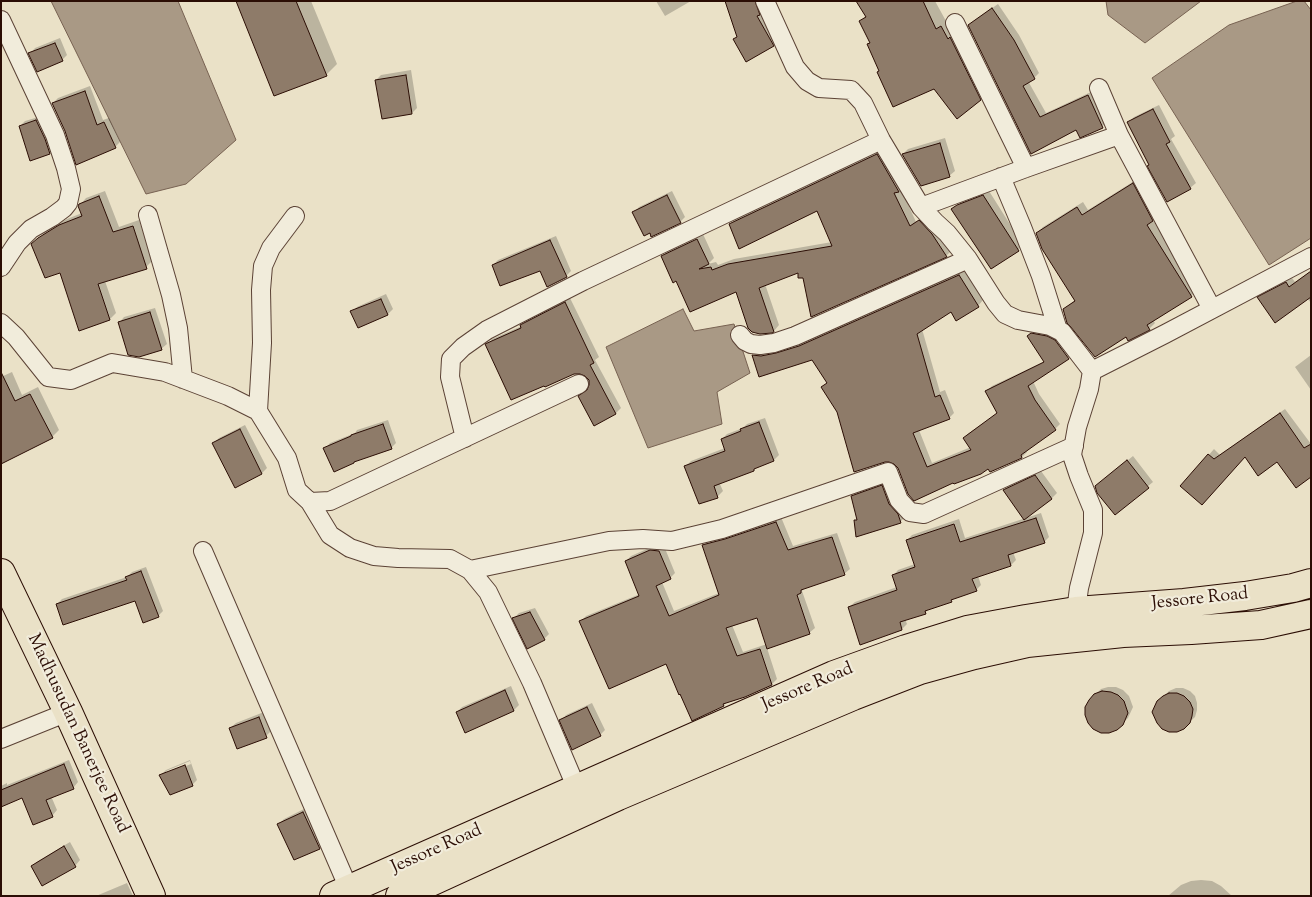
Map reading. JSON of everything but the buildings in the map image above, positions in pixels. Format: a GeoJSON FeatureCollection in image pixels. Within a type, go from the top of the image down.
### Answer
{"type":"FeatureCollection","features":[{"type":"Feature","properties":{"kind":"main road","name":"Madhusudan Banerjee Road"},"geometry":{"type":"LineString","coordinates":[[1,572],[68,712],[152,896]]}},
{"type":"Feature","properties":{"kind":"main road","name":"Jessore Road"},"geometry":{"type":"LineString","coordinates":[[342,892],[834,675],[906,649],[968,630],[1026,619],[1076,611],[1184,603],[1245,596],[1311,584]]}},
{"type":"Feature","properties":{"kind":"main road"},"geometry":{"type":"LineString","coordinates":[[400,896],[618,796],[853,696],[920,670],[1027,642],[1123,633],[1261,625],[1311,614]]}},
{"type":"Feature","properties":{"kind":"street"},"geometry":{"type":"LineString","coordinates":[[765,1],[795,66],[807,81],[819,88],[850,90],[863,103],[881,140],[921,207],[947,233],[968,259],[1005,314],[1018,320],[1033,322],[1062,332],[1092,371],[1089,389],[1077,427],[1072,455],[1093,510],[1093,532],[1079,588],[1076,611]]}},
{"type":"Feature","properties":{"kind":"street"},"geometry":{"type":"LineString","coordinates":[[1,20],[55,135],[71,189],[68,202],[64,208],[31,228],[17,243],[1,268]]}},
{"type":"Feature","properties":{"kind":"street"},"geometry":{"type":"LineString","coordinates":[[955,24],[1026,168]]}},
{"type":"Feature","properties":{"kind":"street"},"geometry":{"type":"LineString","coordinates":[[1099,88],[1119,135],[1212,309]]}},
{"type":"Feature","properties":{"kind":"street"},"geometry":{"type":"LineString","coordinates":[[921,207],[1119,135]]}},
{"type":"Feature","properties":{"kind":"street"},"geometry":{"type":"LineString","coordinates":[[465,438],[450,377],[451,359],[463,346],[487,330],[574,286],[881,140]]}},
{"type":"Feature","properties":{"kind":"street"},"geometry":{"type":"LineString","coordinates":[[1001,177],[1041,276],[1058,330]]}},
{"type":"Feature","properties":{"kind":"street"},"geometry":{"type":"LineString","coordinates":[[148,215],[175,312],[183,379]]}},
{"type":"Feature","properties":{"kind":"street"},"geometry":{"type":"LineString","coordinates":[[258,411],[262,344],[261,290],[263,266],[271,248],[296,216]]}},
{"type":"Feature","properties":{"kind":"street"},"geometry":{"type":"LineString","coordinates":[[1092,371],[1311,257]]}},
{"type":"Feature","properties":{"kind":"street"},"geometry":{"type":"LineString","coordinates":[[740,335],[751,344],[760,345],[774,343],[795,336],[968,259]]}},
{"type":"Feature","properties":{"kind":"street"},"geometry":{"type":"LineString","coordinates":[[1,323],[48,377],[71,380],[112,363],[165,372],[228,396],[258,411],[287,458],[297,490],[310,502],[330,535],[350,548],[374,556],[450,559],[470,570],[488,592],[532,683],[577,789]]}},
{"type":"Feature","properties":{"kind":"street"},"geometry":{"type":"LineString","coordinates":[[310,502],[330,502],[579,384]]}},
{"type":"Feature","properties":{"kind":"street"},"geometry":{"type":"LineString","coordinates":[[470,570],[609,541],[643,539],[672,541],[722,528],[888,472],[900,500],[910,512],[924,514],[1074,446]]}},
{"type":"Feature","properties":{"kind":"street"},"geometry":{"type":"LineString","coordinates":[[203,551],[342,892]]}},
{"type":"Feature","properties":{"kind":"street"},"geometry":{"type":"LineString","coordinates":[[1,739],[68,712]]}},
{"type":"Feature","properties":{"kind":"shaded area"},"geometry":{"type":"Polygon","coordinates":[[[51,1],[178,1],[236,140],[186,184],[146,194],[51,1]]]}},
{"type":"Feature","properties":{"kind":"shaded area"},"geometry":{"type":"Polygon","coordinates":[[[1106,1],[1201,1],[1145,43],[1108,15],[1106,1]]]}},
{"type":"Feature","properties":{"kind":"shaded area"},"geometry":{"type":"Polygon","coordinates":[[[1297,1],[1304,1],[1311,10],[1311,238],[1269,265],[1152,78],[1229,25],[1297,1]]]}},
{"type":"Feature","properties":{"kind":"shaded area"},"geometry":{"type":"Polygon","coordinates":[[[683,309],[694,331],[734,324],[750,373],[717,392],[722,424],[648,448],[606,347],[683,309]]]}}]}
